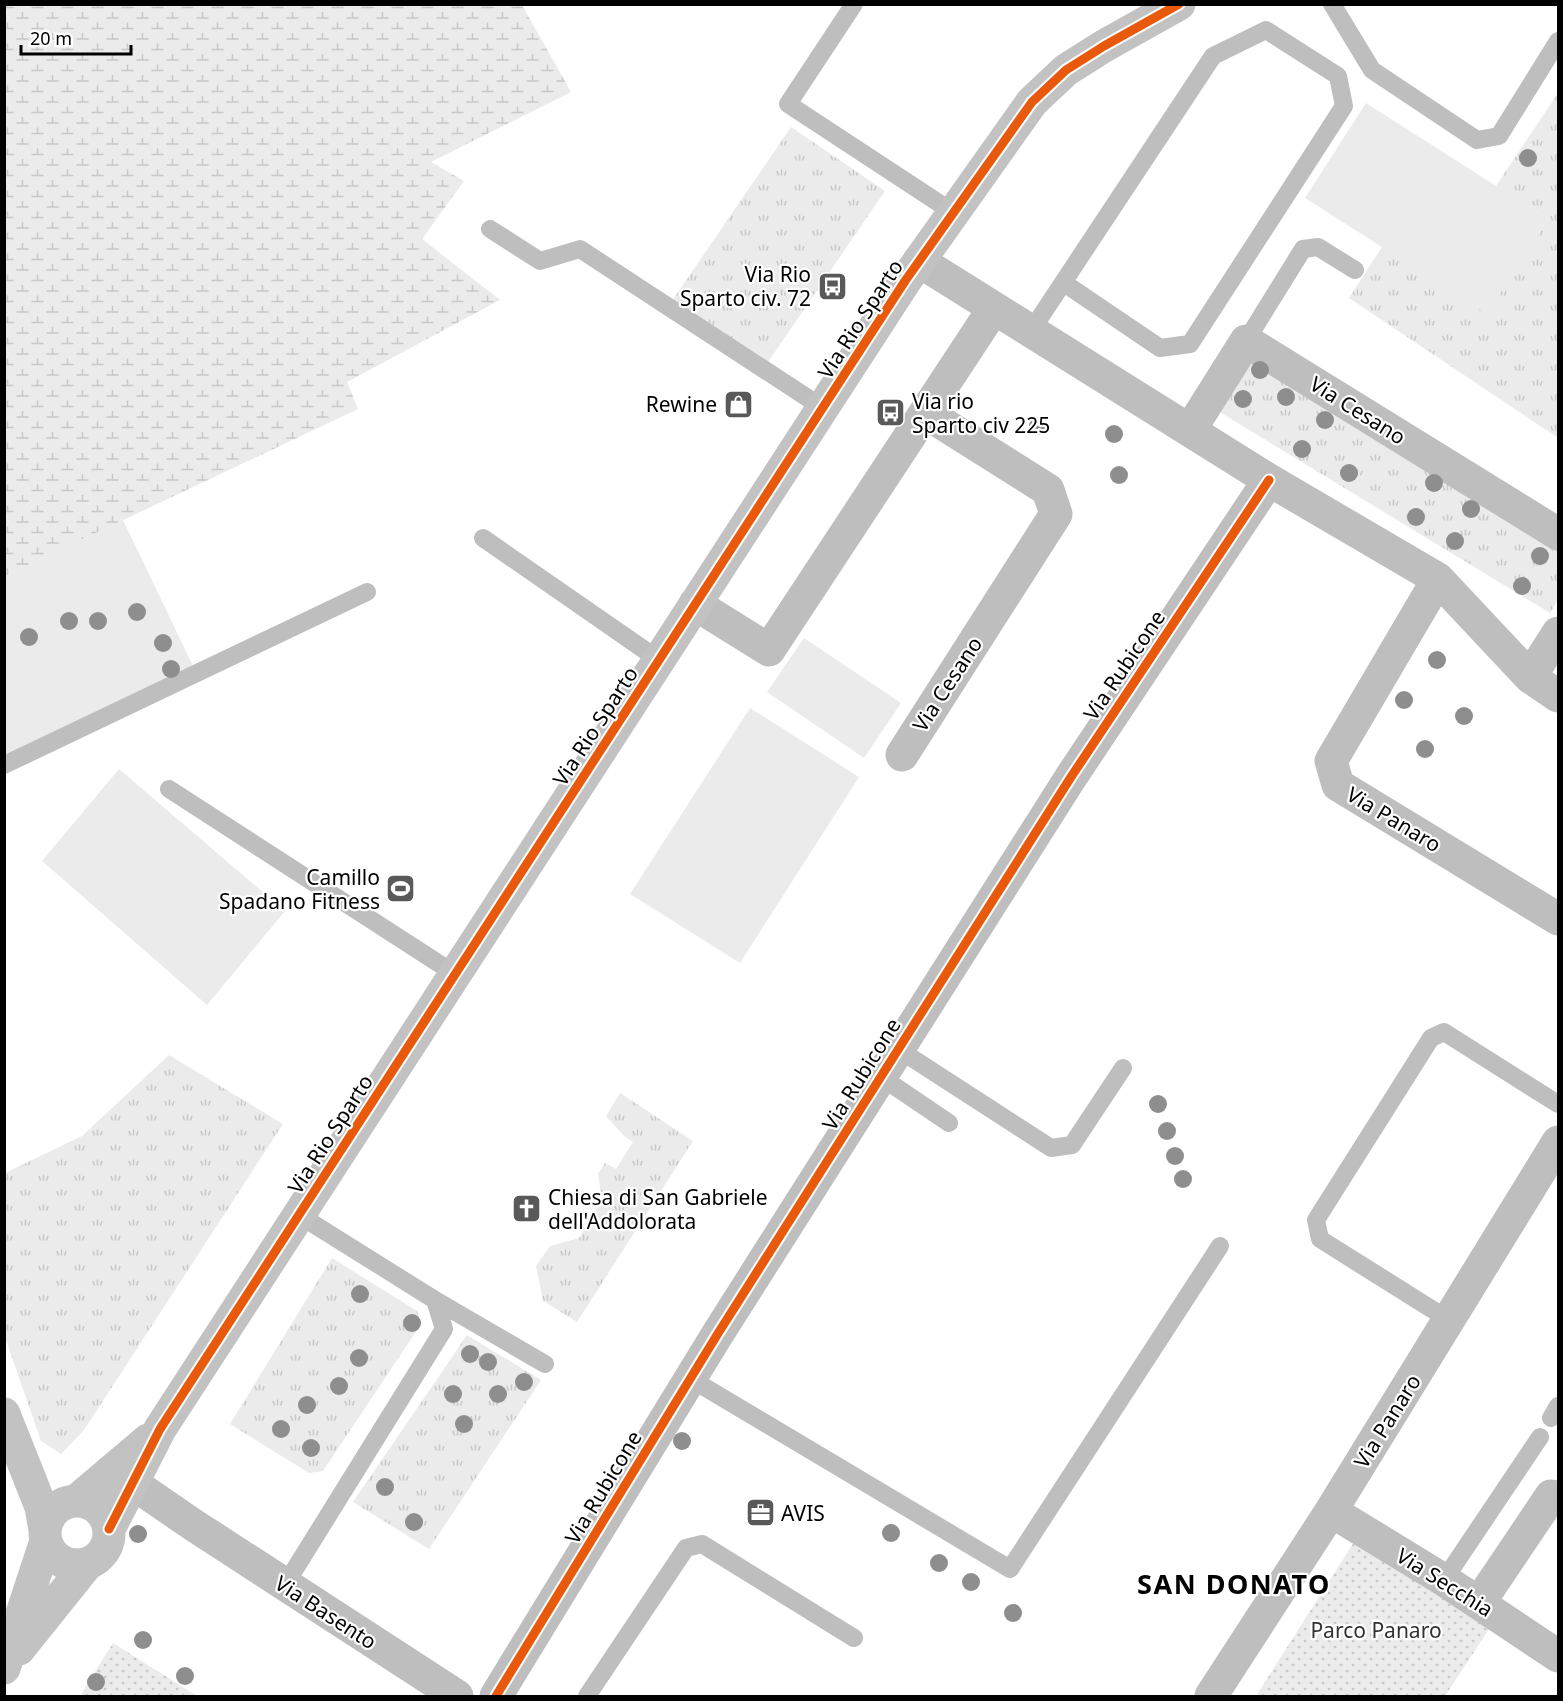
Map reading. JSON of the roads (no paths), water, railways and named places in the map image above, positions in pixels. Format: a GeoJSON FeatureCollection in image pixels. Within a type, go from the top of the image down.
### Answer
{"type":"FeatureCollection","features":[{"type":"Feature","properties":{"kind":"street","name":"Via Rio Sparto"},"geometry":{"type":"LineString","coordinates":[[45,1535],[51,1514],[70,1502],[118,1498],[160,1429],[919,261],[1032,102],[1066,70],[1166,7]]}},
{"type":"Feature","properties":{"kind":"street"},"geometry":{"type":"LineString","coordinates":[[919,261],[1269,480],[1438,579],[1530,677],[1558,696]]}},
{"type":"Feature","properties":{"kind":"street"},"geometry":{"type":"LineString","coordinates":[[695,604],[769,650],[994,308]]}},
{"type":"Feature","properties":{"kind":"street"},"geometry":{"type":"LineString","coordinates":[[1190,430],[1246,341]]}},
{"type":"Feature","properties":{"kind":"street","name":"Via Cesano"},"geometry":{"type":"LineString","coordinates":[[1246,341],[1558,534]]}},
{"type":"Feature","properties":{"kind":"street","name":"Via Cesano"},"geometry":{"type":"LineString","coordinates":[[902,755],[1056,514],[1048,490],[926,412]]}},
{"type":"Feature","properties":{"kind":"street","name":"Via Rubicone"},"geometry":{"type":"LineString","coordinates":[[496,1696],[898,1049],[1071,777],[1269,480]]}},
{"type":"Feature","properties":{"kind":"street","name":"Via Panaro"},"geometry":{"type":"LineString","coordinates":[[1438,579],[1331,761],[1338,784],[1558,919]]}},
{"type":"Feature","properties":{"kind":"street"},"geometry":{"type":"LineString","coordinates":[[1530,677],[1558,633]]}},
{"type":"Feature","properties":{"kind":"street","name":"Via Panaro"},"geometry":{"type":"LineString","coordinates":[[1211,1696],[1331,1511],[1558,1142]]}},
{"type":"Feature","properties":{"kind":"street"},"geometry":{"type":"LineString","coordinates":[[4,1414],[41,1507],[50,1551],[58,1558],[67,1564],[78,1565],[98,1558],[105,1550],[109,1540],[118,1498]]}},
{"type":"Feature","properties":{"kind":"street"},"geometry":{"type":"LineString","coordinates":[[27,1470],[45,1492],[70,1502],[86,1502],[101,1512],[118,1498]]}},
{"type":"Feature","properties":{"kind":"street"},"geometry":{"type":"LineString","coordinates":[[1479,1603],[1551,1496],[1558,1497]]}},
{"type":"Feature","properties":{"kind":"street","name":"Via Basento"},"geometry":{"type":"LineString","coordinates":[[118,1498],[195,1526],[457,1696]]}},
{"type":"Feature","properties":{"kind":"street","name":"Via Secchia"},"geometry":{"type":"LineString","coordinates":[[1331,1511],[1479,1603],[1558,1656]]}},
{"type":"Feature","properties":{"kind":"street"},"geometry":{"type":"LineString","coordinates":[[6,1663],[45,1535]]}},
{"type":"Feature","properties":{"kind":"street"},"geometry":{"type":"LineString","coordinates":[[6,1663],[88,1563]]}},
{"type":"Feature","properties":{"kind":"lane"},"geometry":{"type":"LineString","coordinates":[[854,4],[788,104],[954,213]]}},
{"type":"Feature","properties":{"kind":"lane"},"geometry":{"type":"LineString","coordinates":[[1332,4],[1372,70],[1477,140],[1498,136],[1558,41]]}},
{"type":"Feature","properties":{"kind":"lane"},"geometry":{"type":"LineString","coordinates":[[1031,331],[1214,56],[1266,30],[1338,76],[1344,106],[1190,344],[1160,348],[1064,283]]}},
{"type":"Feature","properties":{"kind":"lane"},"geometry":{"type":"LineString","coordinates":[[490,229],[540,261],[580,249],[823,408]]}},
{"type":"Feature","properties":{"kind":"lane"},"geometry":{"type":"LineString","coordinates":[[1246,341],[1303,249],[1318,247],[1355,270]]}},
{"type":"Feature","properties":{"kind":"lane"},"geometry":{"type":"LineString","coordinates":[[483,538],[659,660]]}},
{"type":"Feature","properties":{"kind":"lane"},"geometry":{"type":"LineString","coordinates":[[4,765],[367,592]]}},
{"type":"Feature","properties":{"kind":"lane"},"geometry":{"type":"LineString","coordinates":[[169,789],[455,974]]}},
{"type":"Feature","properties":{"kind":"lane"},"geometry":{"type":"LineString","coordinates":[[1449,1320],[1320,1239],[1316,1220],[1431,1038],[1444,1032],[1558,1104]]}},
{"type":"Feature","properties":{"kind":"lane"},"geometry":{"type":"LineString","coordinates":[[898,1049],[1051,1148],[1072,1145],[1123,1068]]}},
{"type":"Feature","properties":{"kind":"lane"},"geometry":{"type":"LineString","coordinates":[[881,1077],[949,1123]]}},
{"type":"Feature","properties":{"kind":"lane"},"geometry":{"type":"LineString","coordinates":[[299,1215],[435,1300],[544,1364]]}},
{"type":"Feature","properties":{"kind":"lane"},"geometry":{"type":"LineString","coordinates":[[691,1379],[1010,1569],[1220,1246]]}},
{"type":"Feature","properties":{"kind":"lane"},"geometry":{"type":"LineString","coordinates":[[285,1585],[444,1329],[435,1300]]}},
{"type":"Feature","properties":{"kind":"lane"},"geometry":{"type":"LineString","coordinates":[[1444,1581],[1540,1437]]}},
{"type":"Feature","properties":{"kind":"lane"},"geometry":{"type":"LineString","coordinates":[[587,1696],[686,1548],[702,1544],[854,1638]]}},
{"type":"Feature","properties":{"kind":"place","name":"Via Rio Sparto civ. 72"},"geometry":{"type":"Point","coordinates":[832,286]}},
{"type":"Feature","properties":{"kind":"place","name":"Rewine"},"geometry":{"type":"Point","coordinates":[738,404]}},
{"type":"Feature","properties":{"kind":"place","name":"Via rio Sparto civ 225"},"geometry":{"type":"Point","coordinates":[891,413]}},
{"type":"Feature","properties":{"kind":"place","name":"Camillo Spadano Fitness"},"geometry":{"type":"Point","coordinates":[401,889]}},
{"type":"Feature","properties":{"kind":"place","name":"Chiesa di San Gabriele dell'Addolorata"},"geometry":{"type":"Point","coordinates":[527,1209]}},
{"type":"Feature","properties":{"kind":"place","name":"AVIS"},"geometry":{"type":"Point","coordinates":[760,1513]}},
{"type":"Feature","properties":{"kind":"district","name":"SAN DONATO"},"geometry":{"type":"Point","coordinates":[1234,1583]}},
{"type":"Feature","properties":{"kind":"park label","name":"Parco Panaro"},"geometry":{"type":"Point","coordinates":[1376,1630]}}]}
